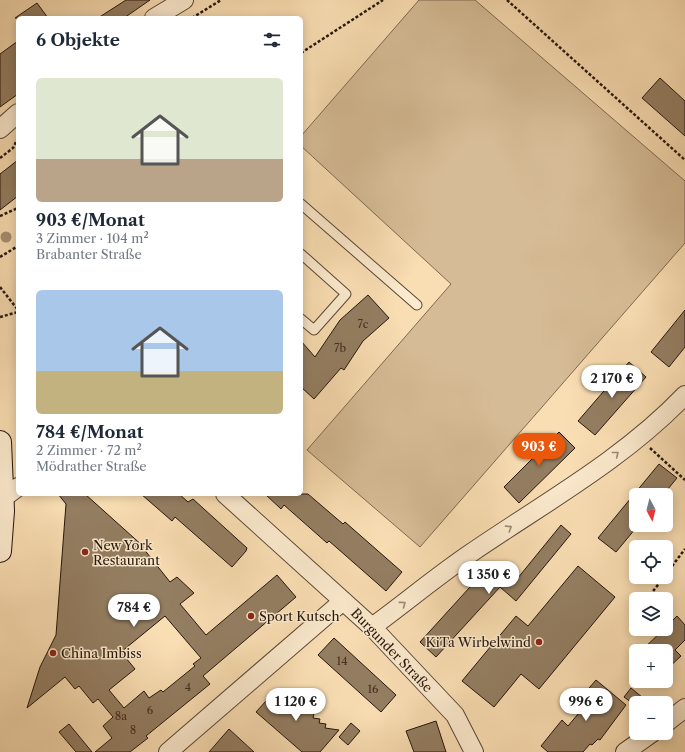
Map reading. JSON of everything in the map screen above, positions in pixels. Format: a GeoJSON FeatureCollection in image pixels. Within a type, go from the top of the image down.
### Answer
{"type":"FeatureCollection","features":[{"type":"Feature","properties":{"kind":"street"},"geometry":{"type":"LineString","coordinates":[[157,16],[184,0]]}},
{"type":"Feature","properties":{"kind":"street"},"geometry":{"type":"LineString","coordinates":[[0,129],[16,115]]}},
{"type":"Feature","properties":{"kind":"street"},"geometry":{"type":"LineString","coordinates":[[372,628],[470,554],[580,482],[638,437],[685,395]]}},
{"type":"Feature","properties":{"kind":"street"},"geometry":{"type":"LineString","coordinates":[[0,442],[10,493],[0,551]]}},
{"type":"Feature","properties":{"kind":"street","name":"Burgunder Straße"},"geometry":{"type":"LineString","coordinates":[[227,496],[372,628],[455,715],[474,752]]}},
{"type":"Feature","properties":{"kind":"street"},"geometry":{"type":"LineString","coordinates":[[168,752],[343,601]]}},
{"type":"Feature","properties":{"kind":"street"},"geometry":{"type":"LineString","coordinates":[[673,717],[685,708]]}},
{"type":"Feature","properties":{"kind":"street"},"geometry":{"type":"LineString","coordinates":[[630,751],[643,740]]}},
{"type":"Feature","properties":{"kind":"lane"},"geometry":{"type":"LineString","coordinates":[[303,206],[417,305]]}},
{"type":"Feature","properties":{"kind":"lane"},"geometry":{"type":"LineString","coordinates":[[303,256],[346,294],[314,330],[303,321]]}},
{"type":"Feature","properties":{"kind":"path"},"geometry":{"type":"LineString","coordinates":[[195,16],[221,0]]}},
{"type":"Feature","properties":{"kind":"path"},"geometry":{"type":"LineString","coordinates":[[303,52],[383,0]]}},
{"type":"Feature","properties":{"kind":"path"},"geometry":{"type":"LineString","coordinates":[[507,0],[685,160]]}},
{"type":"Feature","properties":{"kind":"path"},"geometry":{"type":"LineString","coordinates":[[0,158],[13,148],[16,142]]}},
{"type":"Feature","properties":{"kind":"path"},"geometry":{"type":"LineString","coordinates":[[0,216],[16,209]]}},
{"type":"Feature","properties":{"kind":"path"},"geometry":{"type":"LineString","coordinates":[[0,257],[16,247]]}},
{"type":"Feature","properties":{"kind":"path"},"geometry":{"type":"LineString","coordinates":[[0,287],[16,308]]}},
{"type":"Feature","properties":{"kind":"path"},"geometry":{"type":"LineString","coordinates":[[0,316],[16,312]]}},
{"type":"Feature","properties":{"kind":"path"},"geometry":{"type":"LineString","coordinates":[[638,437],[685,480]]}},
{"type":"Feature","properties":{"kind":"path"},"geometry":{"type":"LineString","coordinates":[[673,565],[685,549]]}},
{"type":"Feature","properties":{"kind":"path"},"geometry":{"type":"LineString","coordinates":[[652,592],[659,584]]}},
{"type":"Feature","properties":{"kind":"shaded area"},"geometry":{"type":"Polygon","coordinates":[[[419,0],[475,0],[685,181],[685,243],[420,547],[307,450],[451,284],[303,148],[303,134],[419,0]]]}},
{"type":"Feature","properties":{"kind":"building"},"geometry":{"type":"Polygon","coordinates":[[[126,0],[150,0],[127,16],[101,16],[126,0]]]}},
{"type":"Feature","properties":{"kind":"building"},"geometry":{"type":"Polygon","coordinates":[[[37,3],[47,16],[18,16],[37,3]]]}},
{"type":"Feature","properties":{"kind":"building"},"geometry":{"type":"Polygon","coordinates":[[[16,42],[16,95],[0,107],[0,54],[16,42]]]}},
{"type":"Feature","properties":{"kind":"building"},"geometry":{"type":"Polygon","coordinates":[[[660,78],[685,101],[685,136],[642,98],[660,78]]]}},
{"type":"Feature","properties":{"kind":"building"},"geometry":{"type":"Polygon","coordinates":[[[16,162],[16,198],[0,210],[0,174],[16,162]]]}},
{"type":"Feature","properties":{"kind":"building"},"geometry":{"type":"Polygon","coordinates":[[[368,295],[389,318],[363,341],[344,370],[341,368],[314,399],[303,389],[303,343],[315,357],[340,320],[368,295]]]}},
{"type":"Feature","properties":{"kind":"building"},"geometry":{"type":"Polygon","coordinates":[[[685,310],[685,347],[669,367],[651,352],[685,310]]]}},
{"type":"Feature","properties":{"kind":"building"},"geometry":{"type":"Polygon","coordinates":[[[629,362],[646,377],[595,435],[578,421],[629,362]]]}},
{"type":"Feature","properties":{"kind":"building"},"geometry":{"type":"Polygon","coordinates":[[[559,432],[575,448],[519,503],[504,487],[559,432]]]}},
{"type":"Feature","properties":{"kind":"building"},"geometry":{"type":"Polygon","coordinates":[[[659,464],[677,478],[669,488],[639,488],[659,464]]]}},
{"type":"Feature","properties":{"kind":"building"},"geometry":{"type":"Polygon","coordinates":[[[303,494],[308,494],[343,524],[345,522],[402,572],[386,591],[329,541],[327,543],[284,505],[281,509],[267,496],[303,496],[303,494]]]}},
{"type":"Feature","properties":{"kind":"building"},"geometry":{"type":"Polygon","coordinates":[[[60,496],[87,496],[144,547],[143,548],[170,582],[177,577],[194,593],[180,604],[206,635],[277,575],[296,597],[203,676],[210,684],[146,736],[148,738],[130,752],[95,752],[112,738],[103,726],[113,717],[98,699],[93,703],[79,686],[75,689],[65,677],[27,708],[40,667],[56,635],[66,504],[60,496]],[[165,616],[121,652],[135,669],[109,690],[124,708],[144,691],[149,698],[161,690],[163,692],[195,666],[193,664],[201,658],[165,616]]]}},
{"type":"Feature","properties":{"kind":"building"},"geometry":{"type":"Polygon","coordinates":[[[143,496],[181,496],[188,502],[193,499],[247,548],[246,551],[232,567],[175,517],[172,521],[143,496]]]}},
{"type":"Feature","properties":{"kind":"building"},"geometry":{"type":"Polygon","coordinates":[[[629,500],[629,532],[633,532],[616,552],[598,538],[629,500]]]}},
{"type":"Feature","properties":{"kind":"building"},"geometry":{"type":"Polygon","coordinates":[[[561,525],[571,534],[516,601],[500,587],[436,657],[420,642],[490,565],[506,580],[517,579],[561,525]]]}},
{"type":"Feature","properties":{"kind":"building"},"geometry":{"type":"Polygon","coordinates":[[[578,566],[615,597],[539,689],[521,674],[494,707],[462,681],[516,616],[528,626],[578,566]]]}},
{"type":"Feature","properties":{"kind":"building"},"geometry":{"type":"Polygon","coordinates":[[[677,616],[685,625],[685,640],[675,650],[681,656],[673,663],[673,644],[648,644],[657,636],[673,636],[673,620],[677,616]]]}},
{"type":"Feature","properties":{"kind":"building"},"geometry":{"type":"Polygon","coordinates":[[[334,638],[396,695],[381,712],[318,655],[334,638]]]}},
{"type":"Feature","properties":{"kind":"building"},"geometry":{"type":"Polygon","coordinates":[[[596,680],[626,705],[600,740],[598,739],[592,745],[590,744],[583,752],[548,752],[541,746],[562,720],[568,726],[584,707],[577,702],[596,680]]]}},
{"type":"Feature","properties":{"kind":"building"},"geometry":{"type":"Polygon","coordinates":[[[631,688],[641,696],[629,696],[629,701],[624,697],[631,688]]]}},
{"type":"Feature","properties":{"kind":"building"},"geometry":{"type":"Polygon","coordinates":[[[276,690],[290,691],[289,696],[296,696],[295,701],[302,701],[301,706],[308,708],[307,712],[314,713],[313,718],[320,719],[319,723],[326,724],[325,728],[339,730],[320,752],[302,752],[256,712],[276,690]]]}},
{"type":"Feature","properties":{"kind":"building"},"geometry":{"type":"Polygon","coordinates":[[[436,721],[446,752],[414,752],[406,731],[436,721]]]}},
{"type":"Feature","properties":{"kind":"building"},"geometry":{"type":"Polygon","coordinates":[[[351,723],[360,731],[348,745],[339,737],[351,723]]]}},
{"type":"Feature","properties":{"kind":"building"},"geometry":{"type":"Polygon","coordinates":[[[69,724],[92,752],[76,752],[59,732],[69,724]]]}},
{"type":"Feature","properties":{"kind":"building"},"geometry":{"type":"Polygon","coordinates":[[[229,729],[254,752],[209,752],[229,729]]]}},
{"type":"Feature","properties":{"kind":"place","name":"New York Restaurant"},"geometry":{"type":"Point","coordinates":[85,552]}},
{"type":"Feature","properties":{"kind":"place","name":"Sport Kutsch"},"geometry":{"type":"Point","coordinates":[251,616]}},
{"type":"Feature","properties":{"kind":"place","name":"KiTa Wirbelwind"},"geometry":{"type":"Point","coordinates":[539,642]}},
{"type":"Feature","properties":{"kind":"place","name":"China Imbiss"},"geometry":{"type":"Point","coordinates":[53,653]}}]}
